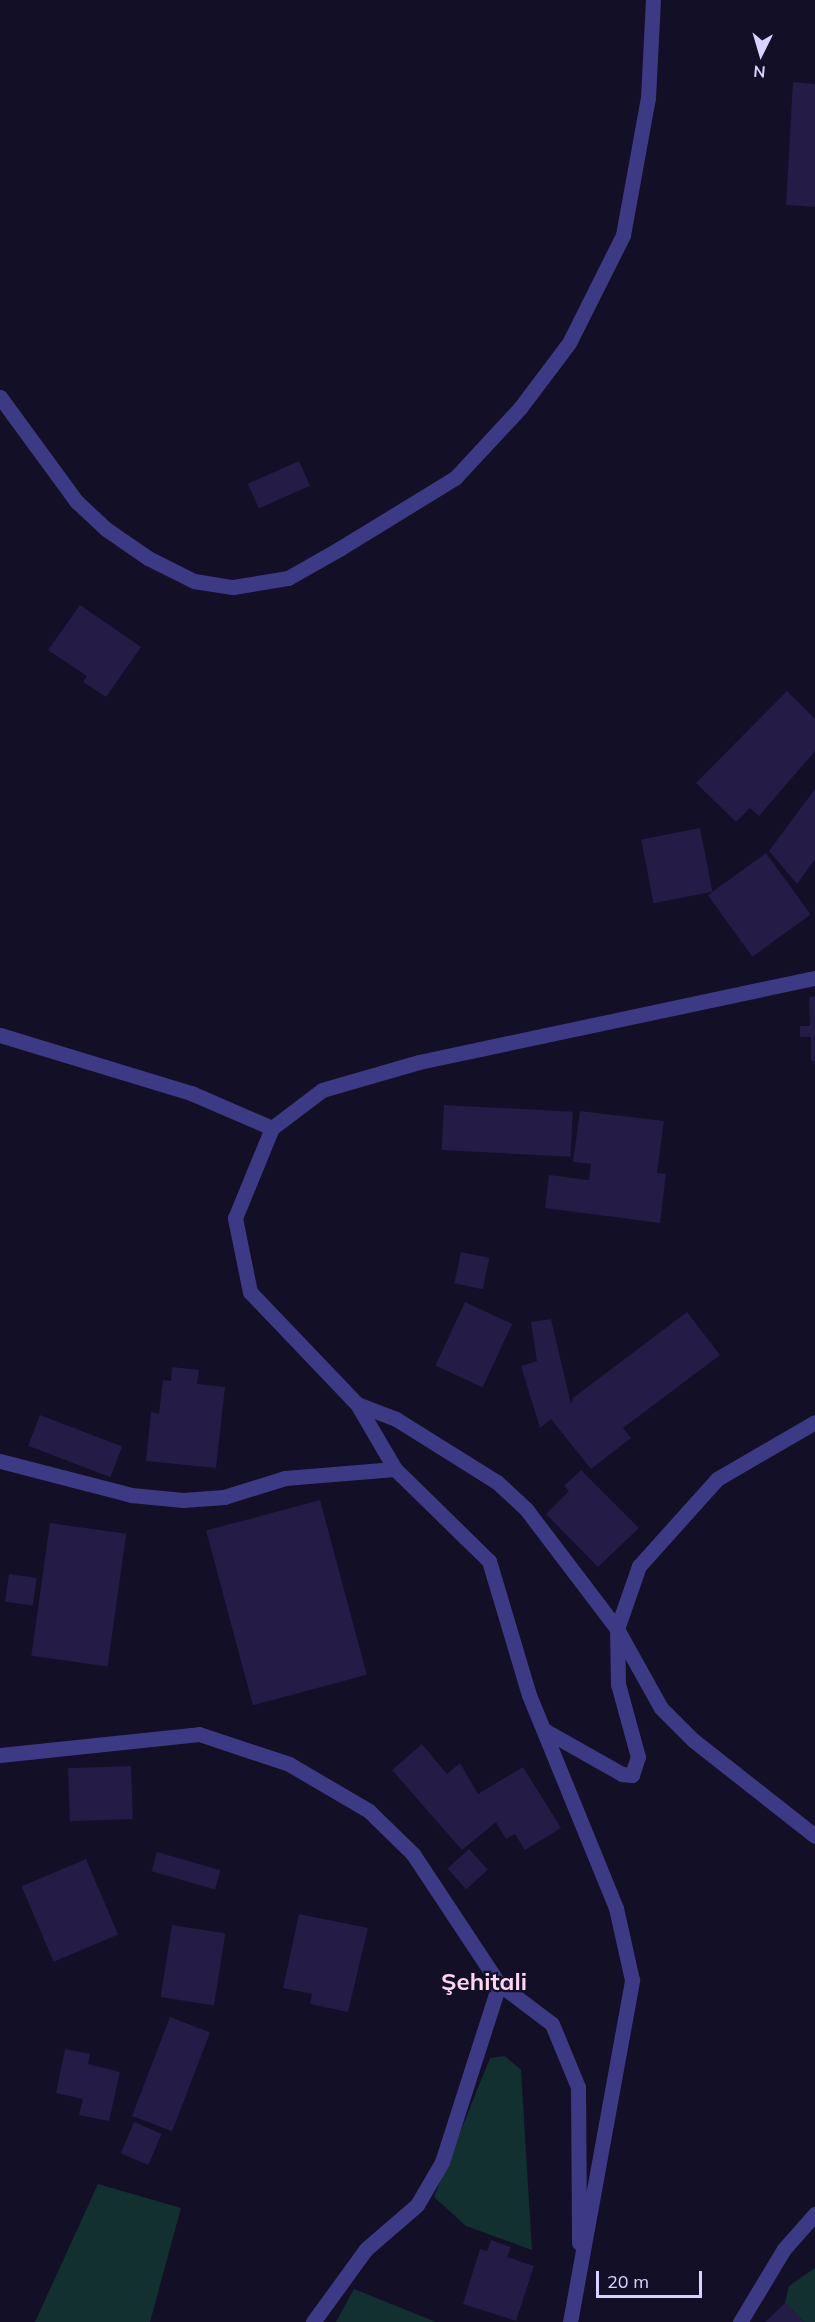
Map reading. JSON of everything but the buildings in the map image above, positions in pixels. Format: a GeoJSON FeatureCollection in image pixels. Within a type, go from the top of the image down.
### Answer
{"type":"FeatureCollection","features":[{"type":"Feature","properties":{"kind":"street"},"geometry":{"type":"LineString","coordinates":[[0,397],[91,515],[148,558],[194,581],[233,587],[288,578],[339,549],[455,478],[520,408],[569,343],[623,235],[648,98],[653,0]]}},
{"type":"Feature","properties":{"kind":"street"},"geometry":{"type":"LineString","coordinates":[[570,2322],[632,1980],[616,1908],[544,1730],[489,1561],[395,1469],[357,1404],[250,1292],[235,1218],[272,1128],[322,1090],[419,1062],[815,978]]}},
{"type":"Feature","properties":{"kind":"street"},"geometry":{"type":"LineString","coordinates":[[0,1035],[169,1085],[272,1128]]}},
{"type":"Feature","properties":{"kind":"street"},"geometry":{"type":"LineString","coordinates":[[357,1404],[396,1419],[497,1482],[526,1509],[617,1629],[661,1708],[693,1740],[815,1836]]}},
{"type":"Feature","properties":{"kind":"street"},"geometry":{"type":"LineString","coordinates":[[544,1730],[622,1774],[632,1775],[638,1757],[618,1684],[617,1629],[639,1566],[670,1526],[717,1479],[815,1422]]}},
{"type":"Feature","properties":{"kind":"street"},"geometry":{"type":"LineString","coordinates":[[0,1461],[131,1495],[183,1500],[224,1497],[285,1478],[395,1469]]}},
{"type":"Feature","properties":{"kind":"street"},"geometry":{"type":"LineString","coordinates":[[0,1755],[199,1734],[289,1764],[369,1811],[413,1854],[499,1984],[552,2024],[578,2087],[579,2279]]}},
{"type":"Feature","properties":{"kind":"street"},"geometry":{"type":"LineString","coordinates":[[313,2322],[366,2249],[417,2205],[442,2162],[499,1984]]}},
{"type":"Feature","properties":{"kind":"street"},"geometry":{"type":"LineString","coordinates":[[740,2322],[784,2249],[815,2214]]}},
{"type":"Feature","properties":{"kind":"green space"},"geometry":{"type":"Polygon","coordinates":[[[505,2056],[521,2070],[532,2250],[466,2226],[434,2197],[490,2058],[505,2056]]]}},
{"type":"Feature","properties":{"kind":"green space"},"geometry":{"type":"Polygon","coordinates":[[[98,2184],[181,2208],[150,2322],[35,2322],[98,2184]]]}},
{"type":"Feature","properties":{"kind":"green space"},"geometry":{"type":"Polygon","coordinates":[[[815,2268],[815,2322],[804,2322],[785,2303],[789,2286],[815,2268]]]}},
{"type":"Feature","properties":{"kind":"green space"},"geometry":{"type":"Polygon","coordinates":[[[354,2289],[436,2322],[336,2322],[354,2289]]]}},
{"type":"Feature","properties":{"kind":"district","name":"Şehitali"},"geometry":{"type":"Point","coordinates":[484,1982]}}]}
